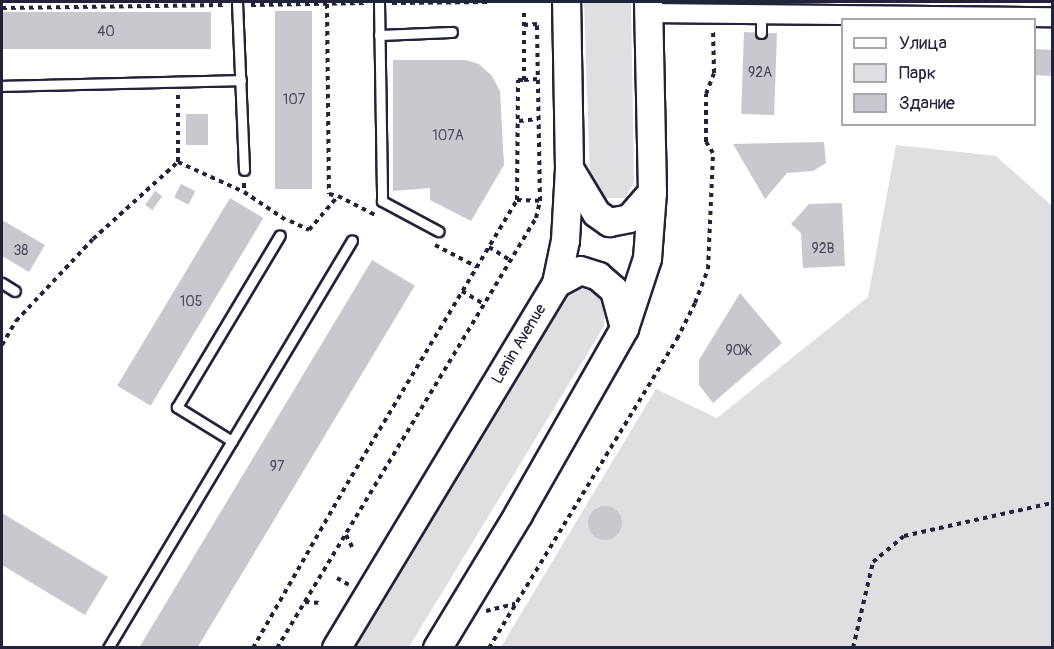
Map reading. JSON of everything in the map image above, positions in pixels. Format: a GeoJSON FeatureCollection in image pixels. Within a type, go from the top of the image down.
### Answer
{"type":"FeatureCollection","features":[{"type":"Feature","properties":{"kind":"main road","name":"Lenin Avenue"},"geometry":{"type":"LineString","coordinates":[[336,648],[556,283],[565,240],[569,168],[566,2]]}},
{"type":"Feature","properties":{"kind":"main road"},"geometry":{"type":"LineString","coordinates":[[437,648],[518,514],[624,328],[647,258],[652,192],[648,7]]}},
{"type":"Feature","properties":{"kind":"main road"},"geometry":{"type":"LineString","coordinates":[[569,168],[596,213],[609,222],[629,218],[652,192]]}},
{"type":"Feature","properties":{"kind":"main road"},"geometry":{"type":"LineString","coordinates":[[556,283],[580,270],[598,276],[614,290],[624,328]]}},
{"type":"Feature","properties":{"kind":"street"},"geometry":{"type":"LineString","coordinates":[[648,7],[847,17],[1053,17]]}},
{"type":"Feature","properties":{"kind":"lane"},"geometry":{"type":"LineString","coordinates":[[237,2],[244,170]]}},
{"type":"Feature","properties":{"kind":"lane"},"geometry":{"type":"LineString","coordinates":[[379,2],[382,201],[438,231]]}},
{"type":"Feature","properties":{"kind":"lane"},"geometry":{"type":"LineString","coordinates":[[761,14],[761,33]]}},
{"type":"Feature","properties":{"kind":"lane"},"geometry":{"type":"LineString","coordinates":[[379,35],[452,32]]}},
{"type":"Feature","properties":{"kind":"lane"},"geometry":{"type":"LineString","coordinates":[[2,86],[241,80]]}},
{"type":"Feature","properties":{"kind":"lane"},"geometry":{"type":"LineString","coordinates":[[232,441],[177,407],[280,236]]}},
{"type":"Feature","properties":{"kind":"lane"},"geometry":{"type":"LineString","coordinates":[[108,648],[352,242]]}},
{"type":"Feature","properties":{"kind":"lane"},"geometry":{"type":"LineString","coordinates":[[2,283],[15,291]]}},
{"type":"Feature","properties":{"kind":"path"},"geometry":{"type":"LineString","coordinates":[[327,4],[329,194],[338,196],[387,222]]}},
{"type":"Feature","properties":{"kind":"path"},"geometry":{"type":"LineString","coordinates":[[524,9],[524,80]]}},
{"type":"Feature","properties":{"kind":"path"},"geometry":{"type":"LineString","coordinates":[[277,648],[536,218],[540,201],[537,24],[524,25]]}},
{"type":"Feature","properties":{"kind":"path"},"geometry":{"type":"LineString","coordinates":[[253,648],[517,200],[518,80],[537,79]]}},
{"type":"Feature","properties":{"kind":"path"},"geometry":{"type":"LineString","coordinates":[[2,345],[16,321],[93,239],[178,162],[178,82]]}},
{"type":"Feature","properties":{"kind":"path"},"geometry":{"type":"LineString","coordinates":[[519,121],[538,119]]}},
{"type":"Feature","properties":{"kind":"path"},"geometry":{"type":"LineString","coordinates":[[178,162],[244,192],[290,221],[309,230],[338,196]]}},
{"type":"Feature","properties":{"kind":"path"},"geometry":{"type":"LineString","coordinates":[[244,170],[244,192]]}},
{"type":"Feature","properties":{"kind":"path"},"geometry":{"type":"LineString","coordinates":[[517,200],[540,201]]}},
{"type":"Feature","properties":{"kind":"path"},"geometry":{"type":"LineString","coordinates":[[280,236],[290,221]]}},
{"type":"Feature","properties":{"kind":"path"},"geometry":{"type":"LineString","coordinates":[[427,242],[477,267]]}},
{"type":"Feature","properties":{"kind":"path"},"geometry":{"type":"LineString","coordinates":[[489,248],[510,260]]}},
{"type":"Feature","properties":{"kind":"path"},"geometry":{"type":"LineString","coordinates":[[462,291],[484,304]]}},
{"type":"Feature","properties":{"kind":"path"},"geometry":{"type":"LineString","coordinates":[[853,648],[873,562],[904,536],[1053,503]]}},
{"type":"Feature","properties":{"kind":"path"},"geometry":{"type":"LineString","coordinates":[[345,534],[353,549]]}},
{"type":"Feature","properties":{"kind":"path"},"geometry":{"type":"LineString","coordinates":[[305,602],[321,603]]}},
{"type":"Feature","properties":{"kind":"path"},"geometry":{"type":"LineString","coordinates":[[485,611],[515,604]]}},
{"type":"Feature","properties":{"kind":"green space"},"geometry":{"type":"Polygon","coordinates":[[[584,2],[631,2],[634,182],[625,198],[601,198],[590,181],[584,2]]]}},
{"type":"Feature","properties":{"kind":"green space"},"geometry":{"type":"Polygon","coordinates":[[[896,145],[996,156],[1052,206],[1052,647],[501,647],[656,389],[717,418],[868,297],[896,145]]]}},
{"type":"Feature","properties":{"kind":"green space"},"geometry":{"type":"Polygon","coordinates":[[[586,282],[605,297],[604,326],[409,647],[352,648],[563,295],[576,283],[586,282]]]}},
{"type":"Feature","properties":{"kind":"building"},"geometry":{"type":"Polygon","coordinates":[[[275,11],[312,11],[312,189],[275,189],[275,11]]]}},
{"type":"Feature","properties":{"kind":"building"},"geometry":{"type":"Polygon","coordinates":[[[2,12],[211,12],[211,49],[2,49],[2,12]]]}},
{"type":"Feature","properties":{"kind":"building"},"geometry":{"type":"Polygon","coordinates":[[[744,32],[777,33],[774,115],[741,114],[744,32]]]}},
{"type":"Feature","properties":{"kind":"building"},"geometry":{"type":"Polygon","coordinates":[[[1036,49],[1052,50],[1051,76],[1036,75],[1036,49]]]}},
{"type":"Feature","properties":{"kind":"building"},"geometry":{"type":"Polygon","coordinates":[[[393,60],[466,60],[479,64],[492,76],[500,91],[504,165],[471,221],[430,200],[430,188],[393,191],[393,60]]]}},
{"type":"Feature","properties":{"kind":"building"},"geometry":{"type":"Polygon","coordinates":[[[186,114],[208,114],[208,145],[186,145],[186,114]]]}},
{"type":"Feature","properties":{"kind":"building"},"geometry":{"type":"Polygon","coordinates":[[[824,142],[826,163],[813,171],[787,173],[765,199],[733,144],[824,142]]]}},
{"type":"Feature","properties":{"kind":"building"},"geometry":{"type":"Polygon","coordinates":[[[181,184],[195,191],[188,205],[174,197],[181,184]]]}},
{"type":"Feature","properties":{"kind":"building"},"geometry":{"type":"Polygon","coordinates":[[[155,191],[162,196],[152,210],[145,205],[155,191]]]}},
{"type":"Feature","properties":{"kind":"building"},"geometry":{"type":"Polygon","coordinates":[[[230,198],[263,218],[151,406],[117,386],[230,198]]]}},
{"type":"Feature","properties":{"kind":"building"},"geometry":{"type":"Polygon","coordinates":[[[842,203],[845,266],[803,268],[801,233],[791,224],[809,204],[842,203]]]}},
{"type":"Feature","properties":{"kind":"building"},"geometry":{"type":"Polygon","coordinates":[[[2,220],[45,245],[29,272],[2,256],[2,220]]]}},
{"type":"Feature","properties":{"kind":"building"},"geometry":{"type":"Polygon","coordinates":[[[372,260],[415,286],[197,648],[139,647],[372,260]]]}},
{"type":"Feature","properties":{"kind":"building"},"geometry":{"type":"Polygon","coordinates":[[[740,293],[782,343],[713,403],[699,385],[699,360],[740,293]]]}},
{"type":"Feature","properties":{"kind":"building"},"geometry":{"type":"Polygon","coordinates":[[[605,506],[617,511],[622,523],[617,535],[605,540],[593,535],[588,523],[593,511],[605,506]]]}},
{"type":"Feature","properties":{"kind":"building"},"geometry":{"type":"Polygon","coordinates":[[[2,513],[108,577],[85,615],[2,565],[2,513]]]}}]}
